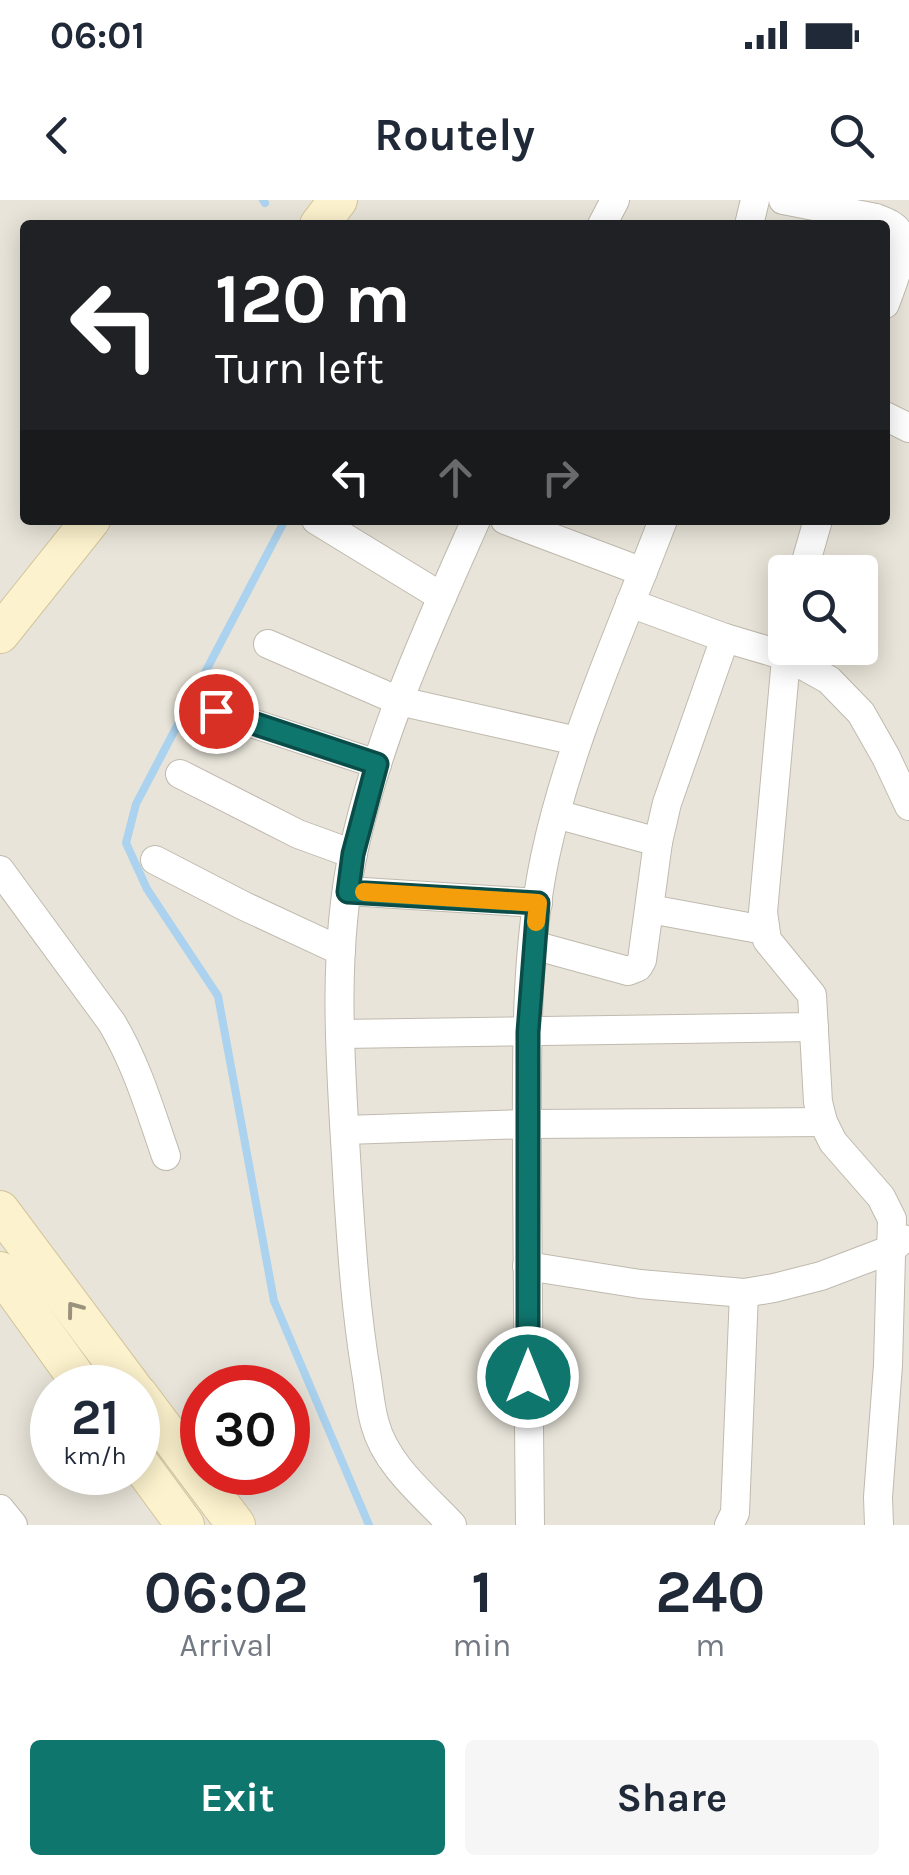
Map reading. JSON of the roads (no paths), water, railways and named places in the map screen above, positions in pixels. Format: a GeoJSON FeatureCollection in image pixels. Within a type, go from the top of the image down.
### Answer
{"type":"FeatureCollection","features":[{"type":"Feature","properties":{"kind":"main road"},"geometry":{"type":"LineString","coordinates":[[323,220],[338,200]]}},
{"type":"Feature","properties":{"kind":"main road"},"geometry":{"type":"LineString","coordinates":[[0,634],[87,525]]}},
{"type":"Feature","properties":{"kind":"main road"},"geometry":{"type":"LineString","coordinates":[[0,1210],[116,1365]]}},
{"type":"Feature","properties":{"kind":"main road"},"geometry":{"type":"LineString","coordinates":[[0,1271],[67,1365]]}},
{"type":"Feature","properties":{"kind":"main road"},"geometry":{"type":"LineString","coordinates":[[160,1426],[224,1520]]}},
{"type":"Feature","properties":{"kind":"main road"},"geometry":{"type":"LineString","coordinates":[[160,1492],[184,1525]]}},
{"type":"Feature","properties":{"kind":"street"},"geometry":{"type":"LineString","coordinates":[[783,200],[881,220]]}},
{"type":"Feature","properties":{"kind":"street"},"geometry":{"type":"LineString","coordinates":[[890,225],[903,244],[890,287]]}},
{"type":"Feature","properties":{"kind":"street"},"geometry":{"type":"LineString","coordinates":[[324,525],[442,597]]}},
{"type":"Feature","properties":{"kind":"street"},"geometry":{"type":"LineString","coordinates":[[452,1525],[398,1468],[375,1426],[356,1314],[340,1034],[341,951],[353,854],[377,764],[398,701],[474,525]]}},
{"type":"Feature","properties":{"kind":"street"},"geometry":{"type":"LineString","coordinates":[[518,525],[643,572]]}},
{"type":"Feature","properties":{"kind":"street"},"geometry":{"type":"LineString","coordinates":[[530,1525],[528,1032],[538,903],[556,814],[577,741],[661,525]]}},
{"type":"Feature","properties":{"kind":"street"},"geometry":{"type":"LineString","coordinates":[[807,555],[816,525]]}},
{"type":"Feature","properties":{"kind":"street"},"geometry":{"type":"LineString","coordinates":[[630,604],[725,638],[768,648]]}},
{"type":"Feature","properties":{"kind":"street"},"geometry":{"type":"LineString","coordinates":[[533,945],[628,971],[642,960],[667,803],[725,638]]}},
{"type":"Feature","properties":{"kind":"street"},"geometry":{"type":"LineString","coordinates":[[268,644],[398,701],[577,741]]}},
{"type":"Feature","properties":{"kind":"street"},"geometry":{"type":"LineString","coordinates":[[786,665],[762,912],[764,930],[767,940],[812,995],[818,1102],[824,1122],[833,1142],[888,1207],[900,1241],[879,1525]]}},
{"type":"Feature","properties":{"kind":"street"},"geometry":{"type":"LineString","coordinates":[[807,665],[830,680],[860,712],[909,806]]}},
{"type":"Feature","properties":{"kind":"street"},"geometry":{"type":"LineString","coordinates":[[216,711],[377,764]]}},
{"type":"Feature","properties":{"kind":"street"},"geometry":{"type":"LineString","coordinates":[[180,774],[298,834],[353,854]]}},
{"type":"Feature","properties":{"kind":"street"},"geometry":{"type":"LineString","coordinates":[[556,814],[658,842]]}},
{"type":"Feature","properties":{"kind":"street"},"geometry":{"type":"LineString","coordinates":[[155,860],[341,951]]}},
{"type":"Feature","properties":{"kind":"street"},"geometry":{"type":"LineString","coordinates":[[0,870],[126,1046],[166,1156]]}},
{"type":"Feature","properties":{"kind":"street"},"geometry":{"type":"LineString","coordinates":[[348,892],[538,903]]}},
{"type":"Feature","properties":{"kind":"street"},"geometry":{"type":"LineString","coordinates":[[650,909],[764,930]]}},
{"type":"Feature","properties":{"kind":"street"},"geometry":{"type":"LineString","coordinates":[[340,1034],[814,1027]]}},
{"type":"Feature","properties":{"kind":"street"},"geometry":{"type":"LineString","coordinates":[[345,1130],[824,1122]]}},
{"type":"Feature","properties":{"kind":"street"},"geometry":{"type":"LineString","coordinates":[[527,1266],[640,1284],[744,1293],[822,1276],[900,1241]]}},
{"type":"Feature","properties":{"kind":"street"},"geometry":{"type":"LineString","coordinates":[[730,1525],[735,1514],[744,1293]]}},
{"type":"Feature","properties":{"kind":"street"},"geometry":{"type":"LineString","coordinates":[[0,1509],[13,1525]]}},
{"type":"Feature","properties":{"kind":"waterway"},"geometry":{"type":"LineString","coordinates":[[282,525],[136,804],[126,843],[147,889],[218,996],[274,1301],[369,1525]]}}]}
